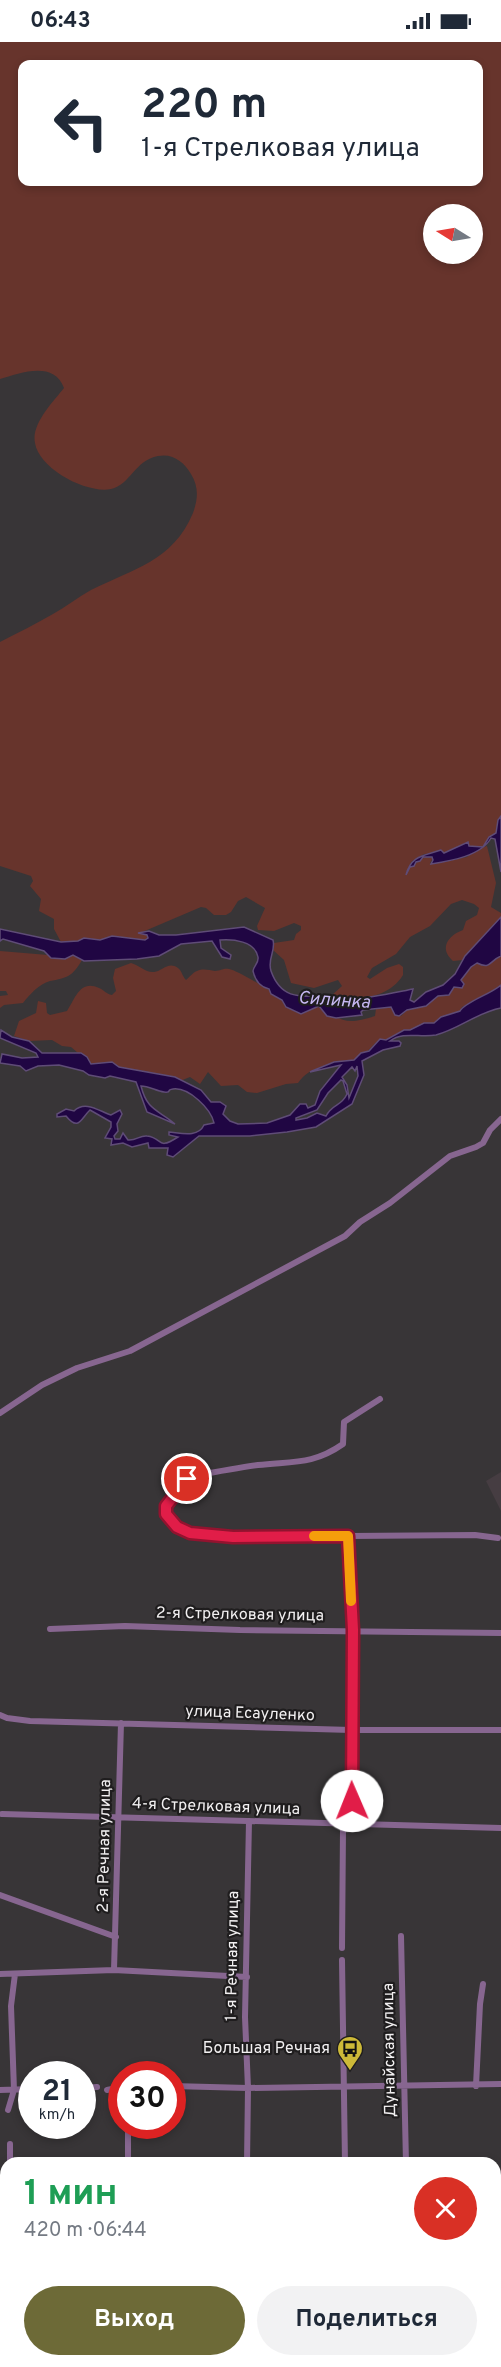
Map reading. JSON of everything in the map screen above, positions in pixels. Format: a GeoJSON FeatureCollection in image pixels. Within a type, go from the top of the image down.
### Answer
{"type":"FeatureCollection","features":[{"type":"Feature","properties":{"kind":"street"},"geometry":{"type":"LineString","coordinates":[[0,1413],[42,1385],[78,1368],[130,1351],[345,1236],[360,1222],[390,1203],[450,1156],[483,1143],[490,1130],[501,1119]]}},
{"type":"Feature","properties":{"kind":"street"},"geometry":{"type":"LineString","coordinates":[[380,1399],[344,1422],[343,1444],[327,1455],[307,1461],[258,1465],[194,1476],[187,1479],[166,1506],[166,1514],[177,1527],[190,1533],[233,1537],[475,1534],[498,1538]]}},
{"type":"Feature","properties":{"kind":"street"},"geometry":{"type":"LineString","coordinates":[[342,1948],[343,1829],[352,1825],[353,1630],[348,1536]]}},
{"type":"Feature","properties":{"kind":"street","name":"2-я Стрелковая улица"},"geometry":{"type":"LineString","coordinates":[[50,1629],[125,1626],[240,1630],[501,1633]]}},
{"type":"Feature","properties":{"kind":"street","name":"улица Есауленко"},"geometry":{"type":"LineString","coordinates":[[0,1714],[7,1718],[30,1721],[351,1730],[501,1730]]}},
{"type":"Feature","properties":{"kind":"street","name":"2-я Речная улица"},"geometry":{"type":"LineString","coordinates":[[114,1970],[121,1723]]}},
{"type":"Feature","properties":{"kind":"street","name":"4-я Стрелковая улица"},"geometry":{"type":"LineString","coordinates":[[2,1814],[501,1828]]}},
{"type":"Feature","properties":{"kind":"street","name":"1-я Речная улица"},"geometry":{"type":"LineString","coordinates":[[247,2157],[248,2088],[245,2017],[249,1821]]}},
{"type":"Feature","properties":{"kind":"street"},"geometry":{"type":"LineString","coordinates":[[0,1895],[116,1937]]}},
{"type":"Feature","properties":{"kind":"street","name":"Дунайская улица"},"geometry":{"type":"LineString","coordinates":[[401,1936],[406,2157]]}},
{"type":"Feature","properties":{"kind":"street"},"geometry":{"type":"LineString","coordinates":[[342,1960],[345,2157]]}},
{"type":"Feature","properties":{"kind":"street"},"geometry":{"type":"LineString","coordinates":[[0,1974],[114,1970],[247,1977]]}},
{"type":"Feature","properties":{"kind":"street"},"geometry":{"type":"LineString","coordinates":[[8,2110],[14,2090],[11,2007],[15,1974]]}},
{"type":"Feature","properties":{"kind":"street"},"geometry":{"type":"LineString","coordinates":[[476,2086],[483,1983]]}},
{"type":"Feature","properties":{"kind":"street"},"geometry":{"type":"LineString","coordinates":[[186,2086],[248,2088],[501,2084]]}},
{"type":"Feature","properties":{"kind":"street"},"geometry":{"type":"LineString","coordinates":[[0,2090],[18,2090]]}},
{"type":"Feature","properties":{"kind":"street"},"geometry":{"type":"LineString","coordinates":[[128,2139],[128,2157]]}},
{"type":"Feature","properties":{"kind":"street"},"geometry":{"type":"LineString","coordinates":[[10,2145],[10,2157]]}},
{"type":"Feature","properties":{"kind":"shaded area"},"geometry":{"type":"Polygon","coordinates":[[[0,42],[501,42],[501,816],[498,819],[496,833],[483,847],[469,846],[468,842],[444,853],[424,854],[411,862],[408,874],[410,867],[425,857],[433,858],[430,863],[433,864],[467,857],[473,851],[487,846],[496,883],[491,907],[501,913],[501,917],[463,960],[453,961],[446,951],[447,942],[453,935],[463,930],[466,921],[477,915],[479,908],[462,900],[451,904],[430,926],[410,937],[396,954],[372,968],[367,977],[370,979],[387,968],[399,964],[403,967],[403,975],[397,983],[380,994],[360,998],[331,996],[342,986],[338,980],[314,988],[291,983],[284,960],[273,950],[274,943],[294,940],[301,926],[294,923],[274,931],[258,930],[257,926],[265,908],[246,897],[238,901],[231,912],[226,915],[214,915],[201,907],[140,933],[147,935],[148,938],[145,940],[112,936],[100,940],[84,938],[78,941],[61,942],[54,929],[54,919],[39,911],[41,899],[30,886],[33,881],[31,876],[0,866],[0,642],[47,618],[91,590],[150,562],[163,553],[185,529],[193,513],[197,493],[194,479],[181,462],[163,455],[150,458],[118,487],[111,489],[90,488],[54,470],[38,453],[35,436],[40,421],[64,388],[53,374],[45,371],[26,372],[0,379],[0,42]]]}},
{"type":"Feature","properties":{"kind":"shaded area"},"geometry":{"type":"Polygon","coordinates":[[[0,951],[48,955],[56,958],[72,955],[82,960],[76,970],[61,979],[42,984],[23,1003],[4,1005],[0,1008],[0,996],[8,995],[6,991],[0,991],[0,951]]]}},
{"type":"Feature","properties":{"kind":"shaded area"},"geometry":{"type":"Polygon","coordinates":[[[501,956],[501,985],[487,995],[462,1007],[460,1011],[441,1017],[434,1023],[424,1023],[410,1030],[404,1030],[386,1040],[380,1039],[357,1059],[323,1066],[309,1072],[298,1083],[286,1084],[257,1093],[247,1092],[238,1085],[221,1086],[208,1072],[200,1084],[190,1077],[180,1081],[172,1076],[119,1067],[113,1063],[91,1064],[71,1047],[62,1046],[52,1040],[29,1041],[14,1036],[19,1021],[36,1013],[38,1001],[46,1003],[47,1013],[50,1015],[67,1011],[79,992],[87,986],[99,988],[112,995],[116,991],[113,978],[115,969],[131,963],[151,972],[174,966],[179,969],[186,980],[199,970],[229,969],[264,987],[281,999],[286,1007],[299,1013],[319,1006],[339,1019],[351,1021],[375,1016],[376,1009],[392,1007],[401,1016],[407,1010],[426,1006],[438,996],[449,995],[454,987],[463,988],[460,980],[477,963],[483,966],[501,956]]]}},
{"type":"Feature","properties":{"kind":"shaded area"},"geometry":{"type":"Polygon","coordinates":[[[501,1472],[501,1511],[486,1481],[501,1472]]]}},
{"type":"Feature","properties":{"kind":"water"},"geometry":{"type":"Polygon","coordinates":[[[501,816],[501,872],[495,839],[491,838],[483,847],[489,837],[496,833],[501,816]]]}},
{"type":"Feature","properties":{"kind":"water"},"geometry":{"type":"Polygon","coordinates":[[[468,842],[469,846],[483,847],[464,857],[439,863],[431,864],[432,857],[423,857],[410,867],[406,875],[411,864],[424,855],[441,850],[444,853],[468,842]]]}},
{"type":"Feature","properties":{"kind":"water","name":"Силинка"},"geometry":{"type":"Polygon","coordinates":[[[501,917],[501,956],[488,965],[477,963],[471,967],[461,980],[464,984],[462,988],[454,987],[449,995],[438,996],[426,1006],[407,1010],[399,1016],[395,1015],[391,1007],[363,1010],[362,1015],[336,1018],[327,1016],[319,1006],[301,1014],[286,1007],[282,1000],[258,983],[253,971],[258,959],[256,952],[253,947],[243,942],[220,940],[221,948],[231,955],[230,959],[222,957],[212,941],[181,944],[159,956],[84,961],[73,955],[65,959],[51,958],[44,951],[3,939],[0,941],[0,929],[61,942],[78,941],[84,938],[100,940],[112,936],[145,940],[148,938],[147,935],[138,933],[149,931],[159,935],[176,935],[244,927],[273,940],[271,971],[281,988],[288,993],[348,999],[413,989],[410,1000],[414,1002],[426,992],[443,985],[455,974],[465,956],[501,917]]]}},
{"type":"Feature","properties":{"kind":"water"},"geometry":{"type":"Polygon","coordinates":[[[501,985],[501,1008],[484,1013],[436,1035],[400,1036],[390,1041],[399,1041],[400,1046],[383,1050],[362,1061],[364,1075],[352,1104],[316,1127],[250,1136],[199,1136],[173,1157],[167,1155],[168,1148],[149,1148],[148,1143],[132,1147],[123,1143],[111,1145],[112,1139],[105,1138],[111,1122],[90,1110],[77,1123],[70,1121],[66,1116],[57,1117],[57,1114],[66,1109],[74,1111],[83,1106],[92,1107],[111,1115],[120,1110],[122,1114],[117,1124],[118,1131],[114,1136],[115,1139],[120,1139],[123,1133],[128,1140],[147,1136],[166,1143],[178,1137],[169,1135],[169,1132],[184,1134],[198,1132],[204,1125],[214,1123],[209,1112],[192,1095],[179,1089],[164,1092],[141,1086],[150,1105],[175,1124],[147,1112],[136,1082],[110,1076],[105,1078],[89,1075],[83,1071],[59,1065],[38,1066],[26,1071],[20,1066],[0,1063],[2,1054],[22,1058],[38,1057],[36,1053],[0,1038],[1,1030],[12,1037],[29,1041],[42,1053],[81,1053],[91,1064],[112,1062],[119,1067],[175,1077],[201,1090],[211,1102],[220,1102],[226,1106],[223,1114],[230,1121],[238,1124],[267,1123],[290,1115],[300,1104],[306,1104],[308,1108],[315,1105],[320,1091],[341,1065],[310,1072],[334,1062],[354,1060],[361,1053],[369,1051],[380,1039],[386,1040],[424,1023],[434,1023],[441,1017],[460,1011],[467,1004],[501,985]],[[357,1066],[355,1071],[352,1067],[342,1077],[347,1085],[349,1098],[358,1076],[357,1066]],[[341,1080],[328,1093],[317,1110],[296,1118],[296,1120],[317,1113],[326,1116],[347,1094],[341,1080]]]}},
{"type":"Feature","properties":{"kind":"slow traffic"},"geometry":{"type":"LineString","coordinates":[[314,1536],[348,1536],[351,1601]]}},
{"type":"Feature","properties":{"kind":"place","name":"Большая Речная"},"geometry":{"type":"Point","coordinates":[350,2072]}},
{"type":"Feature","properties":{"kind":"route"},"geometry":{"type":"LineString","coordinates":[[187,1479],[166,1506],[166,1514],[177,1527],[190,1533],[233,1537],[348,1536],[353,1630],[352,1801]]}}]}
